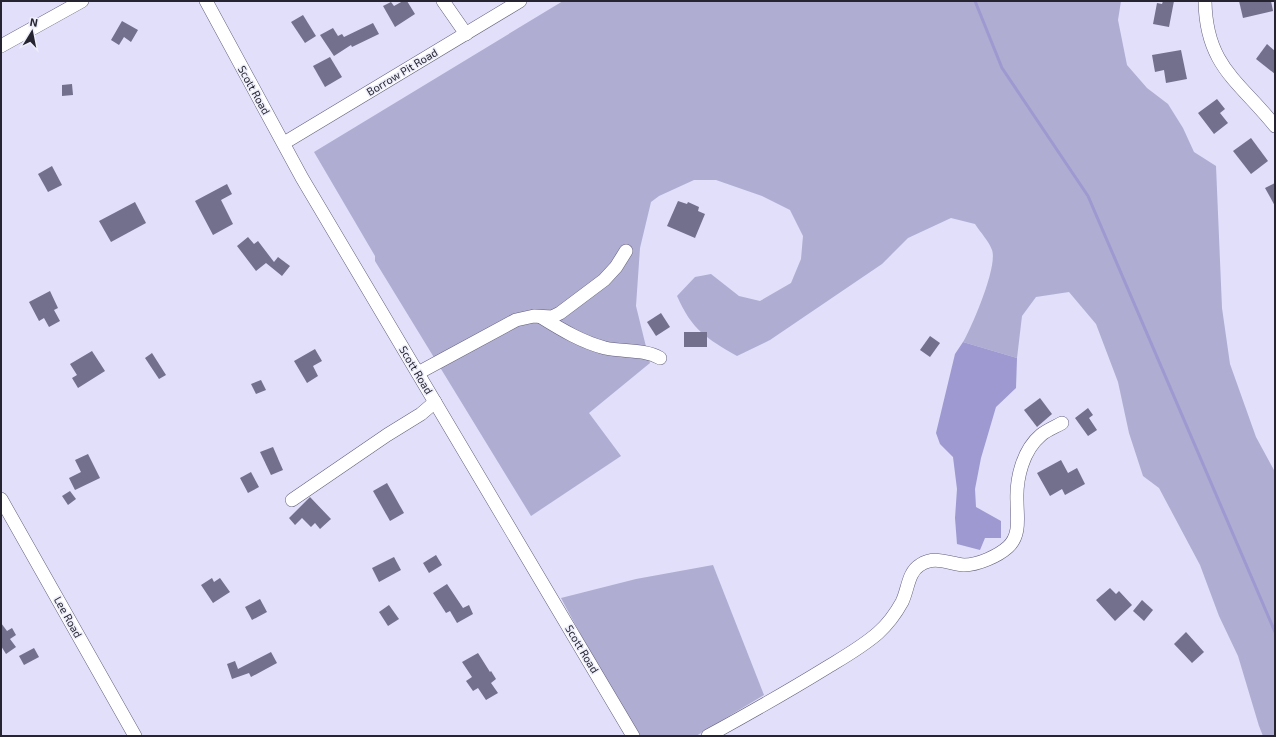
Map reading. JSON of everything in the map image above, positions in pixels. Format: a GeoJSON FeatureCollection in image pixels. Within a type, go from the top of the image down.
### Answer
{"type":"FeatureCollection","features":[{"type":"Feature","properties":{"kind":"street"},"geometry":{"type":"LineString","coordinates":[[1,46],[80,1]]}},
{"type":"Feature","properties":{"kind":"street","name":"Scott Road"},"geometry":{"type":"LineString","coordinates":[[206,1],[302,178],[633,736]]}},
{"type":"Feature","properties":{"kind":"street"},"geometry":{"type":"LineString","coordinates":[[443,1],[466,34]]}},
{"type":"Feature","properties":{"kind":"street","name":"Borrow Pit Road"},"geometry":{"type":"LineString","coordinates":[[284,143],[520,1]]}},
{"type":"Feature","properties":{"kind":"street"},"geometry":{"type":"LineString","coordinates":[[1205,1],[1208,30],[1217,55],[1226,70],[1275,126]]}},
{"type":"Feature","properties":{"kind":"street"},"geometry":{"type":"LineString","coordinates":[[418,373],[516,320],[534,316],[552,317],[560,313],[604,280],[616,267],[626,251]]}},
{"type":"Feature","properties":{"kind":"street"},"geometry":{"type":"LineString","coordinates":[[541,317],[572,336],[589,343],[606,348],[652,354],[660,358]]}},
{"type":"Feature","properties":{"kind":"street"},"geometry":{"type":"LineString","coordinates":[[292,500],[386,435],[421,414],[435,402]]}},
{"type":"Feature","properties":{"kind":"street"},"geometry":{"type":"LineString","coordinates":[[708,736],[806,681],[864,644],[879,632],[903,601],[912,574],[920,565],[928,561],[936,560],[964,565],[975,564],[983,562],[1009,546],[1016,533],[1018,483],[1026,456],[1035,440],[1042,434],[1062,423]]}},
{"type":"Feature","properties":{"kind":"street","name":"Lee Road"},"geometry":{"type":"LineString","coordinates":[[1,498],[135,736]]}},
{"type":"Feature","properties":{"kind":"shaded area"},"geometry":{"type":"Polygon","coordinates":[[[563,1],[1121,1],[1118,20],[1127,65],[1147,88],[1168,104],[1183,128],[1194,152],[1216,166],[1222,308],[1230,364],[1256,437],[1275,472],[1275,736],[1263,736],[1238,656],[1219,616],[1200,565],[1159,488],[1143,476],[1129,433],[1118,382],[1096,324],[1069,292],[1036,297],[1022,316],[1017,358],[963,342],[972,324],[988,282],[993,258],[991,247],[975,224],[951,218],[908,238],[882,264],[770,340],[737,356],[708,338],[694,325],[677,296],[695,277],[711,274],[739,296],[760,301],[791,283],[801,259],[803,236],[790,210],[762,196],[716,180],[694,180],[659,196],[651,202],[640,248],[636,306],[650,363],[589,413],[621,456],[531,516],[375,261],[375,256],[314,152],[563,1]]]}},
{"type":"Feature","properties":{"kind":"shaded area"},"geometry":{"type":"Polygon","coordinates":[[[963,342],[1017,358],[1016,388],[996,407],[981,458],[975,489],[976,507],[1001,521],[1001,538],[985,538],[980,550],[957,544],[955,518],[957,489],[953,457],[940,444],[936,433],[955,354],[963,342]]]}},
{"type":"Feature","properties":{"kind":"shaded area"},"geometry":{"type":"Polygon","coordinates":[[[713,565],[764,695],[696,736],[635,736],[561,598],[636,579],[713,565]]]}},
{"type":"Feature","properties":{"kind":"building"},"geometry":{"type":"Polygon","coordinates":[[[403,1],[407,1],[415,14],[395,27],[383,6],[391,2],[394,6],[403,1]]]}},
{"type":"Feature","properties":{"kind":"building"},"geometry":{"type":"Polygon","coordinates":[[[1163,1],[1174,1],[1169,27],[1153,24],[1157,3],[1162,4],[1163,1]]]}},
{"type":"Feature","properties":{"kind":"building"},"geometry":{"type":"Polygon","coordinates":[[[1239,1],[1271,1],[1273,11],[1243,18],[1239,1]]]}},
{"type":"Feature","properties":{"kind":"building"},"geometry":{"type":"Polygon","coordinates":[[[303,15],[316,36],[305,43],[291,22],[303,15]]]}},
{"type":"Feature","properties":{"kind":"building"},"geometry":{"type":"Polygon","coordinates":[[[122,21],[138,30],[131,42],[124,37],[119,45],[111,40],[122,21]]]}},
{"type":"Feature","properties":{"kind":"building"},"geometry":{"type":"Polygon","coordinates":[[[373,23],[379,34],[352,47],[351,45],[334,56],[320,35],[333,28],[338,36],[342,34],[344,37],[373,23]]]}},
{"type":"Feature","properties":{"kind":"building"},"geometry":{"type":"Polygon","coordinates":[[[1267,44],[1275,51],[1275,74],[1256,59],[1267,44]]]}},
{"type":"Feature","properties":{"kind":"building"},"geometry":{"type":"Polygon","coordinates":[[[1181,50],[1187,79],[1166,83],[1164,70],[1155,72],[1152,55],[1181,50]]]}},
{"type":"Feature","properties":{"kind":"building"},"geometry":{"type":"Polygon","coordinates":[[[330,57],[342,77],[325,87],[313,66],[330,57]]]}},
{"type":"Feature","properties":{"kind":"building"},"geometry":{"type":"Polygon","coordinates":[[[72,84],[73,95],[62,96],[62,85],[72,84]]]}},
{"type":"Feature","properties":{"kind":"building"},"geometry":{"type":"Polygon","coordinates":[[[1217,99],[1225,109],[1220,113],[1228,123],[1214,134],[1198,113],[1217,99]]]}},
{"type":"Feature","properties":{"kind":"building"},"geometry":{"type":"Polygon","coordinates":[[[1251,138],[1268,161],[1251,174],[1233,151],[1251,138]]]}},
{"type":"Feature","properties":{"kind":"building"},"geometry":{"type":"Polygon","coordinates":[[[52,166],[62,185],[48,192],[38,174],[52,166]]]}},
{"type":"Feature","properties":{"kind":"building"},"geometry":{"type":"Polygon","coordinates":[[[1275,183],[1275,206],[1265,188],[1275,183]]]}},
{"type":"Feature","properties":{"kind":"building"},"geometry":{"type":"Polygon","coordinates":[[[227,184],[232,194],[221,200],[233,224],[213,235],[195,201],[227,184]]]}},
{"type":"Feature","properties":{"kind":"building"},"geometry":{"type":"Polygon","coordinates":[[[678,201],[687,204],[688,202],[699,207],[698,211],[705,214],[695,238],[667,226],[678,201]]]}},
{"type":"Feature","properties":{"kind":"building"},"geometry":{"type":"Polygon","coordinates":[[[135,202],[146,223],[111,242],[99,221],[135,202]]]}},
{"type":"Feature","properties":{"kind":"building"},"geometry":{"type":"Polygon","coordinates":[[[248,237],[254,244],[258,241],[274,262],[278,257],[290,266],[282,276],[266,263],[256,271],[237,246],[248,237]]]}},
{"type":"Feature","properties":{"kind":"building"},"geometry":{"type":"Polygon","coordinates":[[[50,291],[58,308],[54,310],[60,321],[49,327],[44,318],[39,321],[29,302],[50,291]]]}},
{"type":"Feature","properties":{"kind":"building"},"geometry":{"type":"Polygon","coordinates":[[[661,313],[670,327],[656,336],[647,322],[661,313]]]}},
{"type":"Feature","properties":{"kind":"building"},"geometry":{"type":"Polygon","coordinates":[[[684,332],[707,332],[707,347],[684,347],[684,332]]]}},
{"type":"Feature","properties":{"kind":"building"},"geometry":{"type":"Polygon","coordinates":[[[930,336],[940,343],[930,357],[920,350],[930,336]]]}},
{"type":"Feature","properties":{"kind":"building"},"geometry":{"type":"Polygon","coordinates":[[[315,349],[322,361],[313,366],[318,376],[307,383],[294,361],[315,349]]]}},
{"type":"Feature","properties":{"kind":"building"},"geometry":{"type":"Polygon","coordinates":[[[92,351],[105,371],[78,388],[72,378],[77,375],[70,364],[92,351]]]}},
{"type":"Feature","properties":{"kind":"building"},"geometry":{"type":"Polygon","coordinates":[[[152,353],[166,375],[159,379],[145,358],[152,353]]]}},
{"type":"Feature","properties":{"kind":"building"},"geometry":{"type":"Polygon","coordinates":[[[261,380],[266,390],[256,394],[251,384],[261,380]]]}},
{"type":"Feature","properties":{"kind":"building"},"geometry":{"type":"Polygon","coordinates":[[[1040,398],[1052,414],[1037,427],[1024,410],[1040,398]]]}},
{"type":"Feature","properties":{"kind":"building"},"geometry":{"type":"Polygon","coordinates":[[[1088,408],[1093,415],[1089,418],[1097,430],[1088,436],[1075,418],[1088,408]]]}},
{"type":"Feature","properties":{"kind":"building"},"geometry":{"type":"Polygon","coordinates":[[[273,447],[283,470],[271,475],[260,452],[273,447]]]}},
{"type":"Feature","properties":{"kind":"building"},"geometry":{"type":"Polygon","coordinates":[[[88,454],[100,478],[75,490],[69,478],[81,472],[75,460],[88,454]]]}},
{"type":"Feature","properties":{"kind":"building"},"geometry":{"type":"Polygon","coordinates":[[[1061,460],[1068,473],[1077,468],[1085,484],[1065,495],[1062,489],[1050,496],[1037,473],[1061,460]]]}},
{"type":"Feature","properties":{"kind":"building"},"geometry":{"type":"Polygon","coordinates":[[[251,472],[259,487],[248,493],[240,478],[251,472]]]}},
{"type":"Feature","properties":{"kind":"building"},"geometry":{"type":"Polygon","coordinates":[[[387,483],[404,513],[390,521],[373,491],[387,483]]]}},
{"type":"Feature","properties":{"kind":"building"},"geometry":{"type":"Polygon","coordinates":[[[70,491],[76,499],[68,505],[62,496],[70,491]]]}},
{"type":"Feature","properties":{"kind":"building"},"geometry":{"type":"Polygon","coordinates":[[[310,497],[331,519],[320,529],[315,523],[311,527],[302,518],[295,525],[289,518],[310,497]]]}},
{"type":"Feature","properties":{"kind":"building"},"geometry":{"type":"Polygon","coordinates":[[[436,555],[442,565],[429,573],[423,563],[436,555]]]}},
{"type":"Feature","properties":{"kind":"building"},"geometry":{"type":"Polygon","coordinates":[[[394,557],[401,570],[379,582],[372,568],[394,557]]]}},
{"type":"Feature","properties":{"kind":"building"},"geometry":{"type":"Polygon","coordinates":[[[212,578],[214,582],[220,578],[230,592],[213,603],[201,585],[212,578]]]}},
{"type":"Feature","properties":{"kind":"building"},"geometry":{"type":"Polygon","coordinates":[[[447,584],[463,608],[469,605],[473,614],[457,623],[450,611],[446,613],[433,593],[447,584]]]}},
{"type":"Feature","properties":{"kind":"building"},"geometry":{"type":"Polygon","coordinates":[[[1110,588],[1116,594],[1119,591],[1132,605],[1115,621],[1096,600],[1110,588]]]}},
{"type":"Feature","properties":{"kind":"building"},"geometry":{"type":"Polygon","coordinates":[[[260,599],[267,612],[252,620],[245,607],[260,599]]]}},
{"type":"Feature","properties":{"kind":"building"},"geometry":{"type":"Polygon","coordinates":[[[1142,600],[1153,610],[1144,621],[1133,611],[1142,600]]]}},
{"type":"Feature","properties":{"kind":"building"},"geometry":{"type":"Polygon","coordinates":[[[389,605],[399,619],[388,626],[379,612],[389,605]]]}},
{"type":"Feature","properties":{"kind":"building"},"geometry":{"type":"Polygon","coordinates":[[[1,623],[7,631],[12,628],[16,635],[10,639],[16,647],[6,654],[1,646],[1,623]]]}},
{"type":"Feature","properties":{"kind":"building"},"geometry":{"type":"Polygon","coordinates":[[[1186,632],[1204,652],[1192,663],[1174,644],[1186,632]]]}},
{"type":"Feature","properties":{"kind":"building"},"geometry":{"type":"Polygon","coordinates":[[[34,648],[39,657],[24,665],[19,656],[34,648]]]}},
{"type":"Feature","properties":{"kind":"building"},"geometry":{"type":"Polygon","coordinates":[[[271,652],[277,663],[251,677],[249,673],[232,679],[227,664],[235,661],[238,669],[271,652]]]}},
{"type":"Feature","properties":{"kind":"building"},"geometry":{"type":"Polygon","coordinates":[[[478,653],[496,679],[491,683],[498,693],[486,700],[478,688],[473,691],[466,681],[472,677],[462,662],[478,653]]]}},
{"type":"Feature","properties":{"kind":"waterway"},"geometry":{"type":"LineString","coordinates":[[975,1],[1002,68],[1088,196],[1275,632]]}}]}
